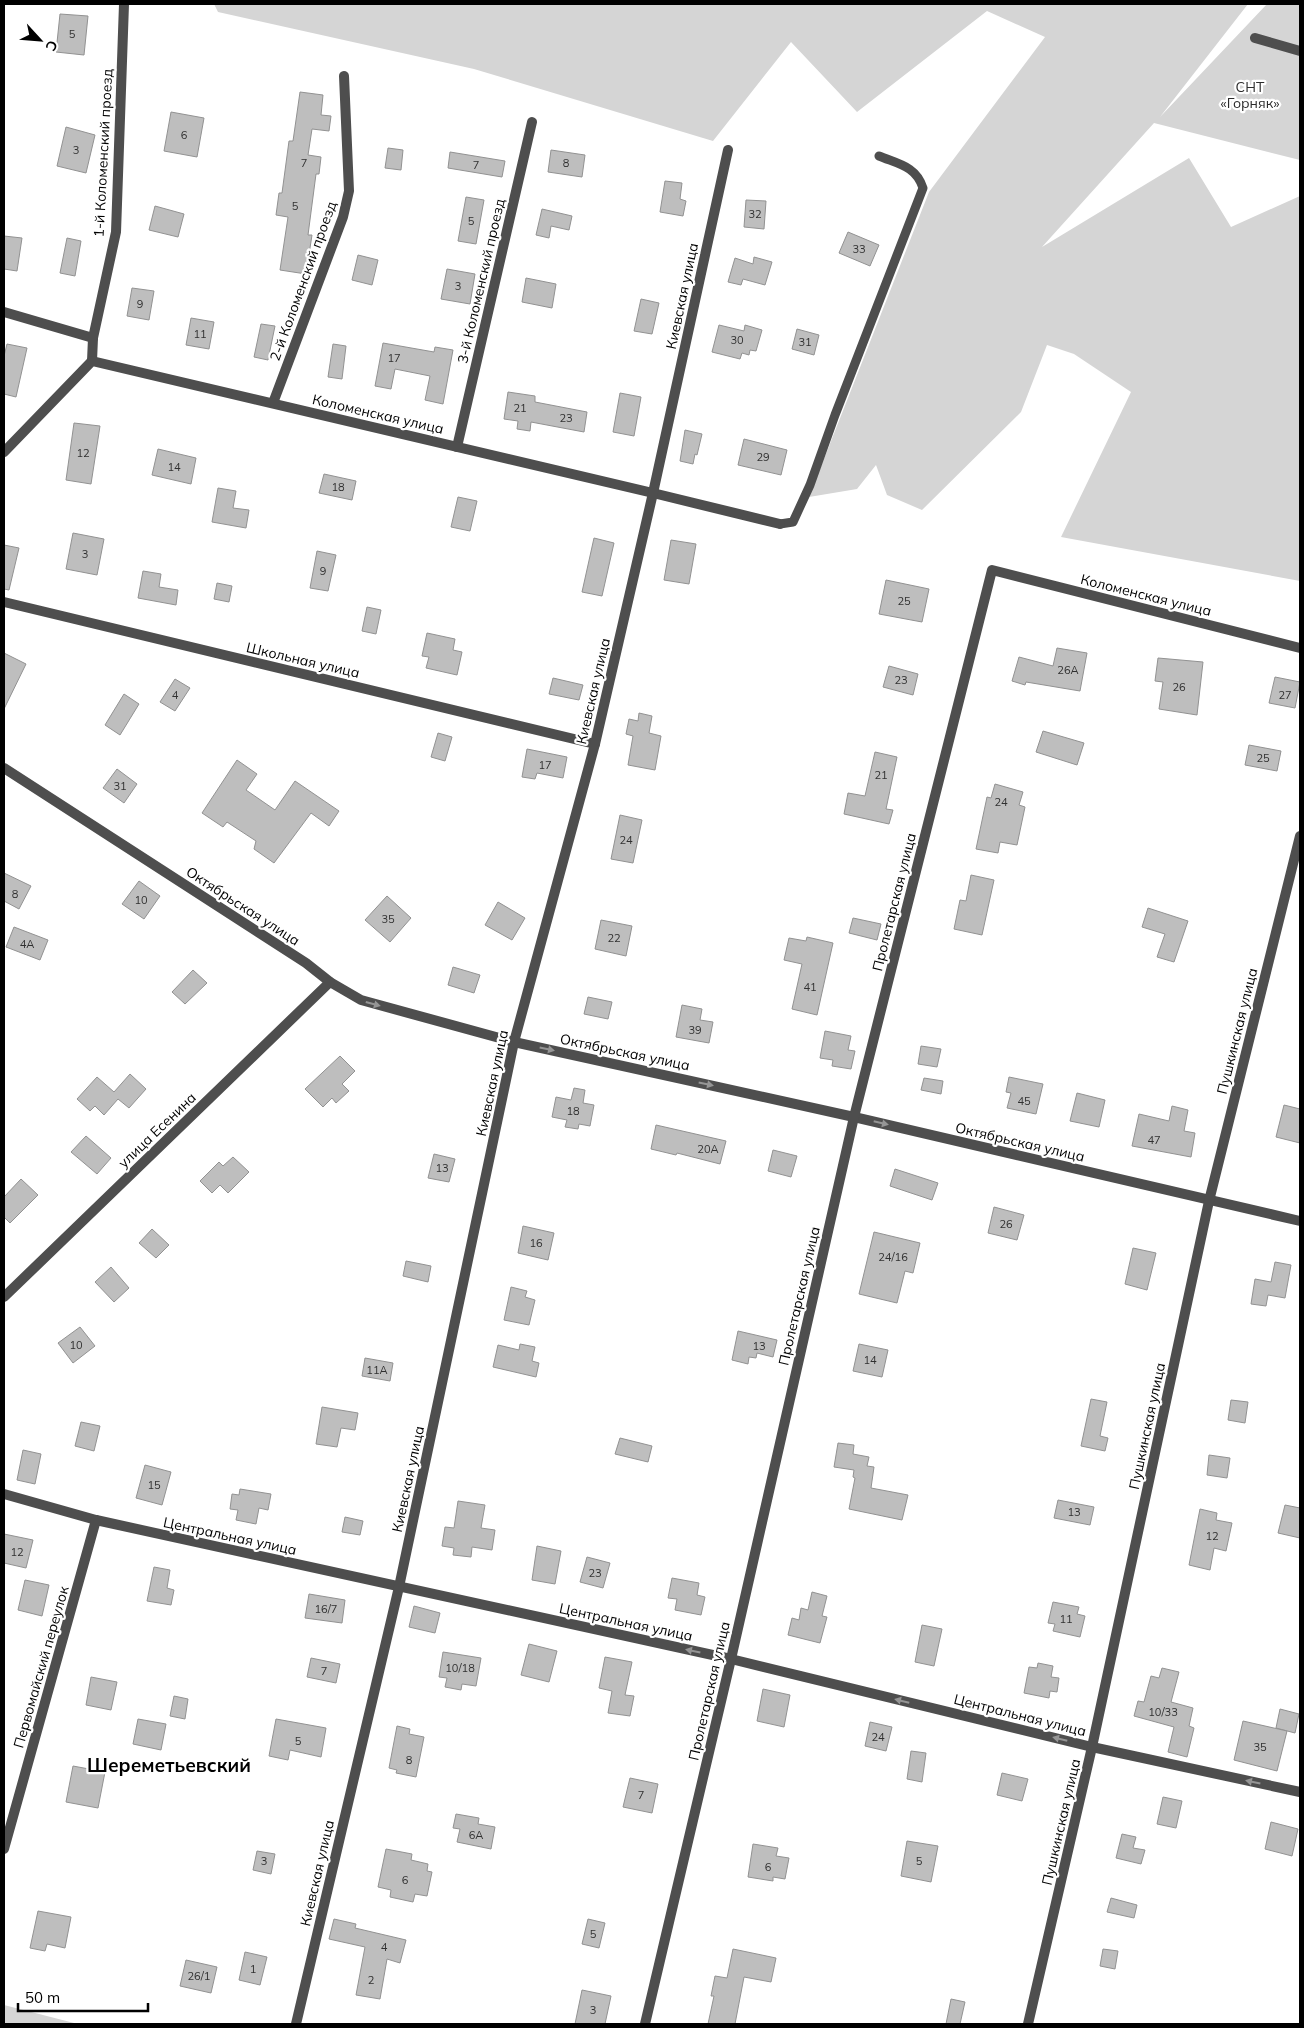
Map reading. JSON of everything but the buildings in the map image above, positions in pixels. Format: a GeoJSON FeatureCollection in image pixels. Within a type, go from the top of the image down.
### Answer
{"type":"FeatureCollection","features":[{"type":"Feature","properties":{"kind":"street","name":"1-й Коломенский проезд"},"geometry":{"type":"LineString","coordinates":[[92,361],[93,338],[116,232],[124,4]]}},
{"type":"Feature","properties":{"kind":"street"},"geometry":{"type":"LineString","coordinates":[[1255,38],[1300,51]]}},
{"type":"Feature","properties":{"kind":"street","name":"2-й Коломенский проезд"},"geometry":{"type":"LineString","coordinates":[[273,403],[343,217],[349,191],[344,76]]}},
{"type":"Feature","properties":{"kind":"street","name":"3-й Коломенский проезд"},"geometry":{"type":"LineString","coordinates":[[457,447],[532,122]]}},
{"type":"Feature","properties":{"kind":"street","name":"Киевская улица"},"geometry":{"type":"LineString","coordinates":[[296,2024],[399,1587],[514,1042],[595,744],[653,493],[728,150]]}},
{"type":"Feature","properties":{"kind":"street"},"geometry":{"type":"LineString","coordinates":[[4,312],[93,338]]}},
{"type":"Feature","properties":{"kind":"street"},"geometry":{"type":"LineString","coordinates":[[4,452],[92,361]]}},
{"type":"Feature","properties":{"kind":"street","name":"Коломенская улица"},"geometry":{"type":"LineString","coordinates":[[92,361],[780,524]]}},
{"type":"Feature","properties":{"kind":"street","name":"Коломенская улица"},"geometry":{"type":"LineString","coordinates":[[991,577],[992,570],[1300,648]]}},
{"type":"Feature","properties":{"kind":"street","name":"Пролетарская улица"},"geometry":{"type":"LineString","coordinates":[[645,2024],[731,1659],[854,1117],[991,577]]}},
{"type":"Feature","properties":{"kind":"street","name":"Школьная улица"},"geometry":{"type":"LineString","coordinates":[[4,602],[595,744]]}},
{"type":"Feature","properties":{"kind":"street","name":"Октябрьская улица"},"geometry":{"type":"LineString","coordinates":[[4,768],[306,963],[330,982],[361,1000],[514,1042],[854,1117],[1300,1221]]}},
{"type":"Feature","properties":{"kind":"street","name":"Пушкинская улица"},"geometry":{"type":"LineString","coordinates":[[1028,2024],[1092,1747],[1209,1201],[1300,836]]}},
{"type":"Feature","properties":{"kind":"street","name":"улица Есенина"},"geometry":{"type":"LineString","coordinates":[[4,1298],[330,982]]}},
{"type":"Feature","properties":{"kind":"street","name":"Центральная улица"},"geometry":{"type":"LineString","coordinates":[[4,1494],[96,1520],[731,1659],[1092,1747],[1300,1792]]}},
{"type":"Feature","properties":{"kind":"street","name":"Первомайский переулок"},"geometry":{"type":"LineString","coordinates":[[4,1849],[96,1520]]}},
{"type":"Feature","properties":{"kind":"lane"},"geometry":{"type":"LineString","coordinates":[[780,524],[793,522],[810,485],[835,415],[923,188],[920,177],[913,170],[879,156]]}},
{"type":"Feature","properties":{"kind":"green space","name":"СНТ «Горняк»"},"geometry":{"type":"Polygon","coordinates":[[[214,4],[1248,4],[1160,117],[1267,4],[1300,4],[1300,160],[1154,123],[1042,247],[1189,158],[1231,227],[1300,196],[1300,581],[1061,537],[1131,392],[1074,354],[1047,345],[1021,412],[922,510],[887,495],[876,465],[857,489],[809,497],[929,192],[1045,37],[987,11],[857,112],[791,42],[713,141],[474,69],[218,12],[214,4]]]}},
{"type":"Feature","properties":{"kind":"green space"},"geometry":{"type":"Polygon","coordinates":[[[4,2005],[78,2024],[4,2024],[4,2005]]]}},
{"type":"Feature","properties":{"kind":"district","name":"Шереметьевский"},"geometry":{"type":"Point","coordinates":[169,1765]}}]}
